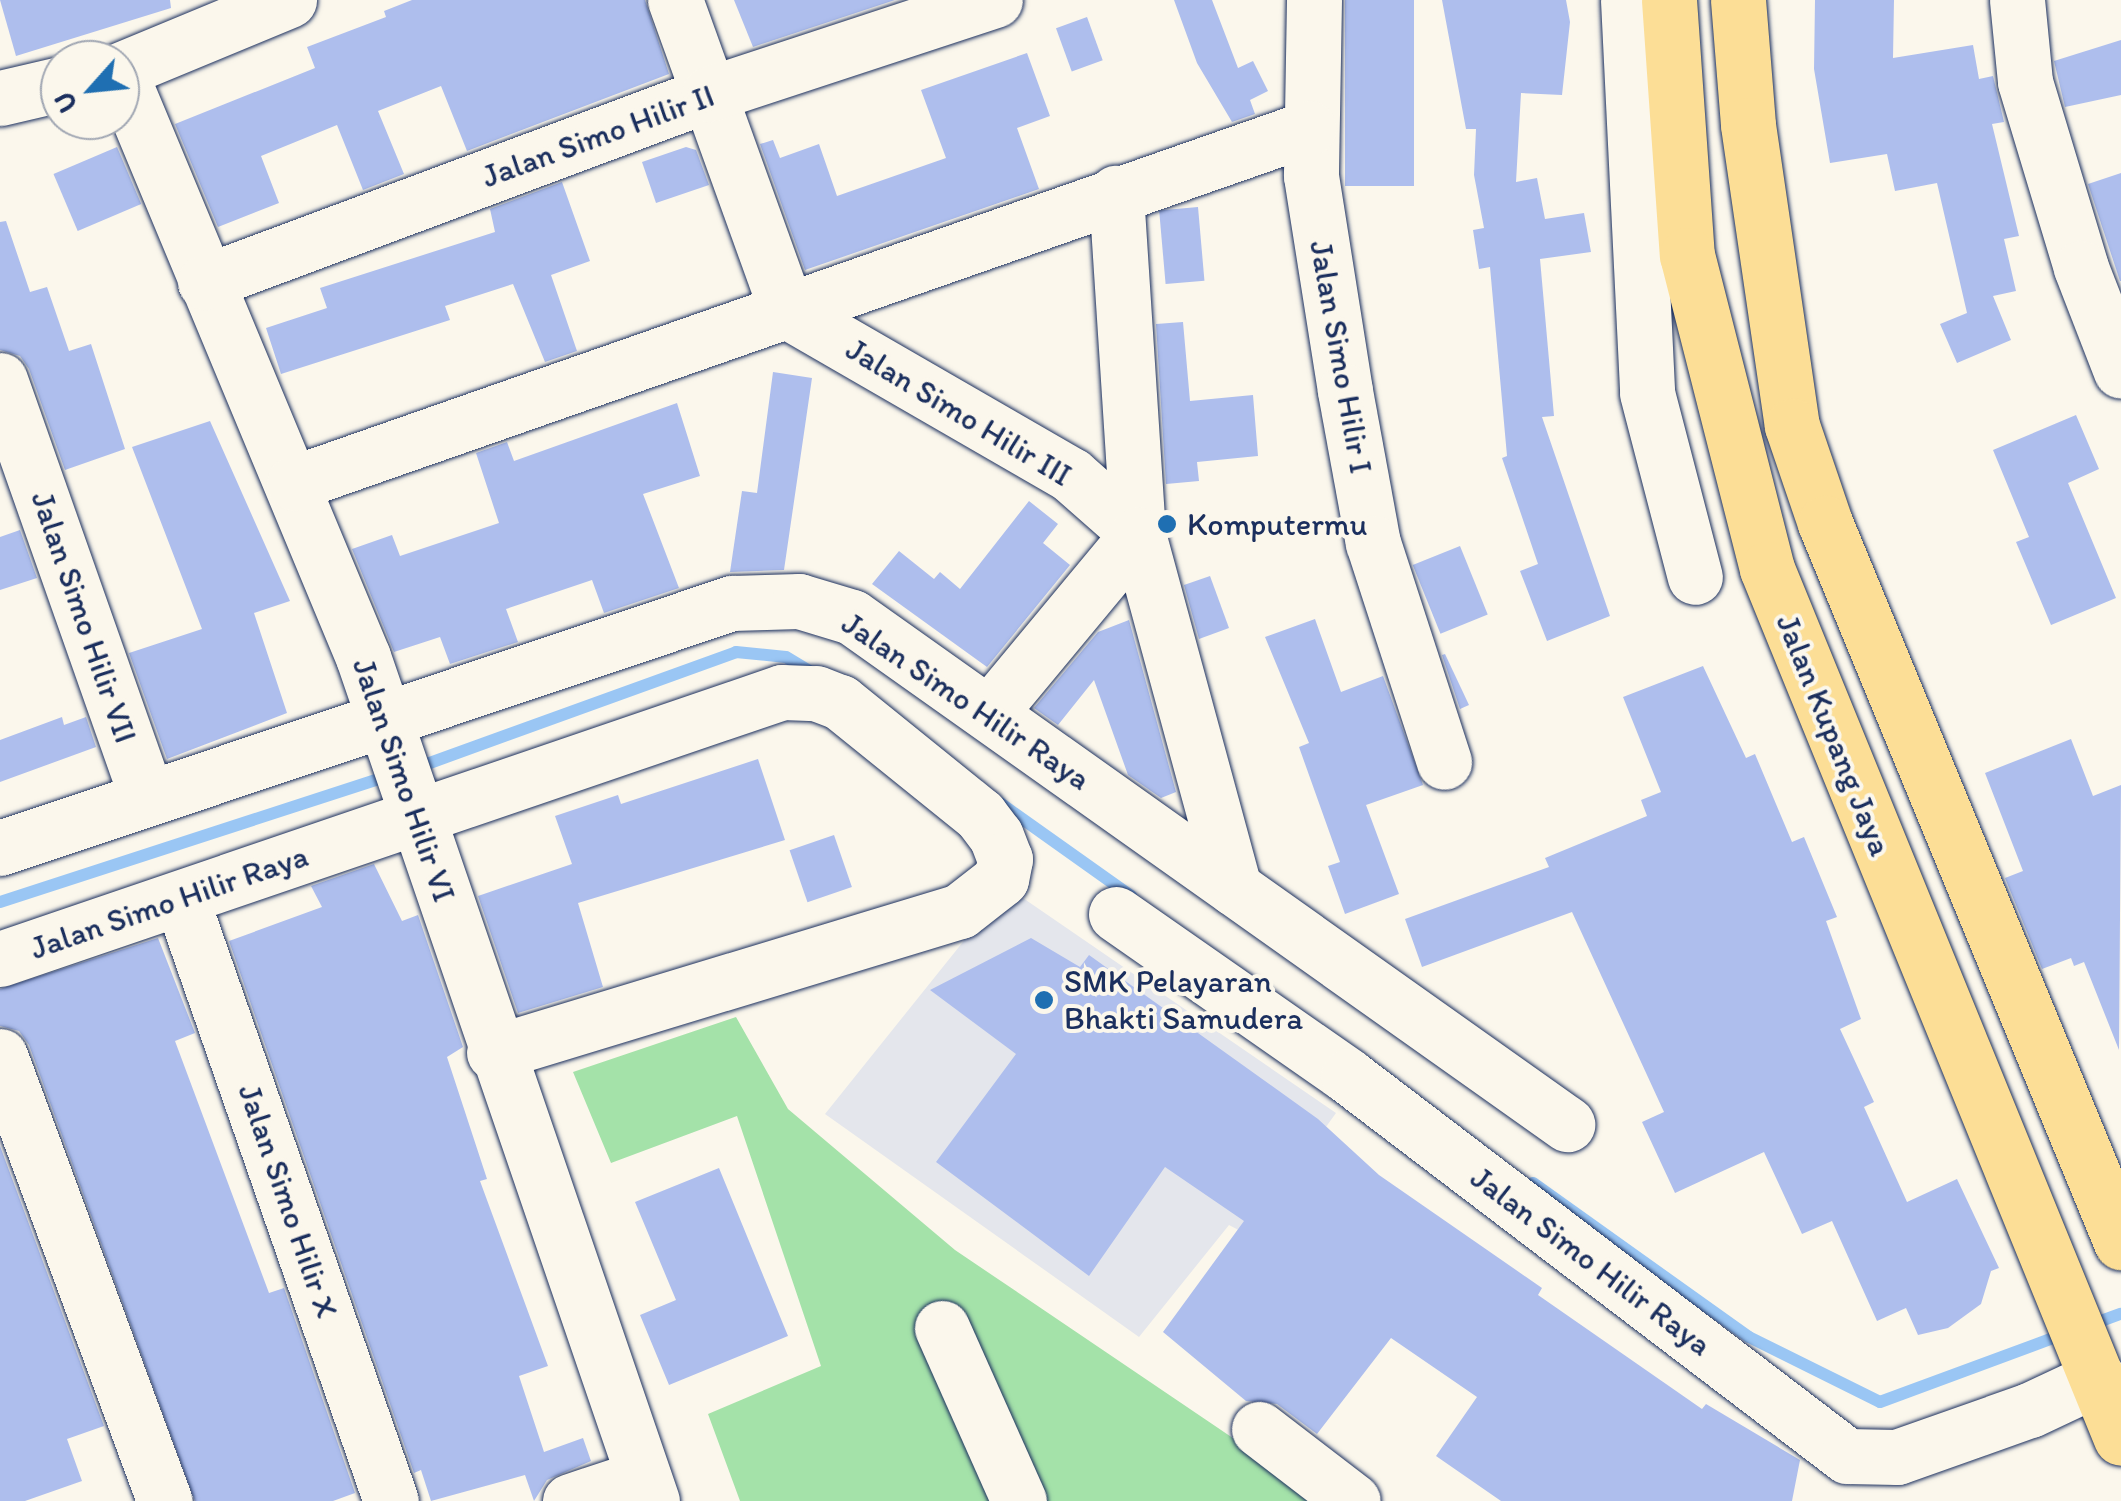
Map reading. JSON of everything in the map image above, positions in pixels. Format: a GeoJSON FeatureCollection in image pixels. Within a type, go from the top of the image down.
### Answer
{"type":"FeatureCollection","features":[{"type":"Feature","properties":{"kind":"main road"},"geometry":{"type":"LineString","coordinates":[[1669,21],[1738,17],[1792,426],[1946,824],[2121,1242]]}},
{"type":"Feature","properties":{"kind":"main road","name":"Jalan Kupang Jaya"},"geometry":{"type":"LineString","coordinates":[[1669,21],[1687,255],[1766,569],[2121,1438]]}},
{"type":"Feature","properties":{"kind":"main road"},"geometry":{"type":"LineString","coordinates":[[1882,854],[1946,824]]}},
{"type":"Feature","properties":{"kind":"street"},"geometry":{"type":"LineString","coordinates":[[140,63],[288,0]]}},
{"type":"Feature","properties":{"kind":"street"},"geometry":{"type":"LineString","coordinates":[[675,0],[788,311]]}},
{"type":"Feature","properties":{"kind":"street","name":"Jalan Simo Hilir II"},"geometry":{"type":"LineString","coordinates":[[204,282],[709,94],[995,0]]}},
{"type":"Feature","properties":{"kind":"street","name":"Jalan Simo Hilir I"},"geometry":{"type":"LineString","coordinates":[[1314,0],[1310,176],[1373,543],[1444,762]]}},
{"type":"Feature","properties":{"kind":"street"},"geometry":{"type":"LineString","coordinates":[[1628,0],[1647,394],[1695,577]]}},
{"type":"Feature","properties":{"kind":"street"},"geometry":{"type":"LineString","coordinates":[[2017,0],[2024,82],[2081,268],[2121,371]]}},
{"type":"Feature","properties":{"kind":"street"},"geometry":{"type":"LineString","coordinates":[[1,95],[40,88]]}},
{"type":"Feature","properties":{"kind":"street","name":"Jalan Simo Hilir VI"},"geometry":{"type":"LineString","coordinates":[[140,122],[204,282],[294,483],[401,768],[494,1053],[647,1489]]}},
{"type":"Feature","properties":{"kind":"street","name":"Jalan Simo Hilir III"},"geometry":{"type":"LineString","coordinates":[[294,483],[1309,128]]}},
{"type":"Feature","properties":{"kind":"street"},"geometry":{"type":"LineString","coordinates":[[1116,194],[1138,534],[1234,888]]}},
{"type":"Feature","properties":{"kind":"street","name":"Jalan Simo Hilir III"},"geometry":{"type":"LineString","coordinates":[[788,311],[1071,475],[1138,534]]}},
{"type":"Feature","properties":{"kind":"street","name":"Jalan Simo Hilir VII"},"geometry":{"type":"LineString","coordinates":[[0,380],[147,798]]}},
{"type":"Feature","properties":{"kind":"street"},"geometry":{"type":"LineString","coordinates":[[990,712],[1138,534]]}},
{"type":"Feature","properties":{"kind":"street","name":"Jalan Simo Hilir Raya"},"geometry":{"type":"LineString","coordinates":[[0,959],[182,901],[401,768],[732,602],[798,601],[852,618],[1567,1124]]}},
{"type":"Feature","properties":{"kind":"street","name":"Jalan Simo Hilir Raya"},"geometry":{"type":"LineString","coordinates":[[0,848],[147,798],[401,768],[782,692],[816,693],[840,702],[980,815],[1004,859],[1001,879],[960,911],[494,1053]]}},
{"type":"Feature","properties":{"kind":"street","name":"Jalan Simo Hilir X"},"geometry":{"type":"LineString","coordinates":[[182,901],[391,1501]]}},
{"type":"Feature","properties":{"kind":"street","name":"Jalan Simo Hilir Raya"},"geometry":{"type":"LineString","coordinates":[[1116,914],[1348,1076],[1840,1478],[1912,1453],[2093,1366]]}},
{"type":"Feature","properties":{"kind":"street"},"geometry":{"type":"LineString","coordinates":[[0,1056],[165,1501]]}},
{"type":"Feature","properties":{"kind":"street"},"geometry":{"type":"LineString","coordinates":[[942,1328],[1019,1501]]}},
{"type":"Feature","properties":{"kind":"street"},"geometry":{"type":"LineString","coordinates":[[1259,1429],[1353,1501]]}},
{"type":"Feature","properties":{"kind":"street"},"geometry":{"type":"LineString","coordinates":[[570,1501],[647,1489]]}},
{"type":"Feature","properties":{"kind":"shaded area","name":"SMK Pelayaran Bhakti Samudera"},"geometry":{"type":"Polygon","coordinates":[[[1007,887],[1336,1113],[1248,1235],[1229,1225],[1139,1337],[825,1114],[1007,887]]]}},
{"type":"Feature","properties":{"kind":"green space"},"geometry":{"type":"Polygon","coordinates":[[[736,1017],[788,1109],[955,1250],[1326,1501],[740,1501],[708,1414],[821,1366],[737,1116],[611,1163],[573,1072],[736,1017]]]}},
{"type":"Feature","properties":{"kind":"building"},"geometry":{"type":"Polygon","coordinates":[[[0,0],[170,0],[171,8],[68,40],[40,40],[40,49],[16,56],[0,0]]]}},
{"type":"Feature","properties":{"kind":"building"},"geometry":{"type":"Polygon","coordinates":[[[412,0],[645,0],[669,74],[467,151],[441,86],[378,111],[404,174],[363,190],[337,125],[261,156],[279,203],[218,227],[175,124],[315,68],[307,47],[386,17],[384,11],[412,0]]]}},
{"type":"Feature","properties":{"kind":"building"},"geometry":{"type":"Polygon","coordinates":[[[734,0],[895,0],[753,47],[734,0]]]}},
{"type":"Feature","properties":{"kind":"building"},"geometry":{"type":"Polygon","coordinates":[[[1174,0],[1212,0],[1238,68],[1253,61],[1268,91],[1250,100],[1255,114],[1232,122],[1197,63],[1174,0]]]}},
{"type":"Feature","properties":{"kind":"building"},"geometry":{"type":"Polygon","coordinates":[[[1345,0],[1414,0],[1414,186],[1345,186],[1345,0]]]}},
{"type":"Feature","properties":{"kind":"building"},"geometry":{"type":"Polygon","coordinates":[[[1442,0],[1566,0],[1570,22],[1562,95],[1521,93],[1516,182],[1537,178],[1545,219],[1584,213],[1591,252],[1540,259],[1554,416],[1542,417],[1610,616],[1547,641],[1520,571],[1538,564],[1502,458],[1507,456],[1490,267],[1479,269],[1473,230],[1484,228],[1474,175],[1476,129],[1466,129],[1442,0]]]}},
{"type":"Feature","properties":{"kind":"building"},"geometry":{"type":"Polygon","coordinates":[[[1815,0],[1894,0],[1893,58],[1973,45],[1979,79],[1993,76],[2004,122],[1992,124],[2019,236],[2004,239],[2016,291],[1993,296],[2011,340],[1957,363],[1940,324],[1967,313],[1937,183],[1895,191],[1887,154],[1830,163],[1814,69],[1815,0]]]}},
{"type":"Feature","properties":{"kind":"building"},"geometry":{"type":"Polygon","coordinates":[[[1087,17],[1103,60],[1072,72],[1056,28],[1087,17]]]}},
{"type":"Feature","properties":{"kind":"building"},"geometry":{"type":"Polygon","coordinates":[[[2121,40],[2121,95],[2065,107],[2054,61],[2121,40]]]}},
{"type":"Feature","properties":{"kind":"building"},"geometry":{"type":"Polygon","coordinates":[[[1027,53],[1050,116],[1017,128],[1039,189],[805,270],[760,144],[773,140],[780,158],[819,144],[837,196],[946,158],[921,90],[1027,53]]]}},
{"type":"Feature","properties":{"kind":"building"},"geometry":{"type":"Polygon","coordinates":[[[117,147],[141,204],[78,231],[53,174],[117,147]]]}},
{"type":"Feature","properties":{"kind":"building"},"geometry":{"type":"Polygon","coordinates":[[[686,147],[696,150],[709,185],[656,203],[642,162],[686,147]]]}},
{"type":"Feature","properties":{"kind":"building"},"geometry":{"type":"Polygon","coordinates":[[[2121,173],[2121,281],[2120,281],[2088,184],[2121,173]]]}},
{"type":"Feature","properties":{"kind":"building"},"geometry":{"type":"Polygon","coordinates":[[[562,182],[590,261],[551,275],[577,351],[545,362],[513,284],[445,306],[450,320],[281,374],[266,328],[327,308],[320,288],[495,232],[490,209],[562,182]]]}},
{"type":"Feature","properties":{"kind":"building"},"geometry":{"type":"Polygon","coordinates":[[[1198,207],[1204,281],[1166,284],[1159,210],[1198,207]]]}},
{"type":"Feature","properties":{"kind":"building"},"geometry":{"type":"Polygon","coordinates":[[[6,221],[30,292],[47,287],[69,351],[91,344],[125,449],[65,470],[29,369],[20,356],[0,350],[0,222],[6,221]]]}},
{"type":"Feature","properties":{"kind":"building"},"geometry":{"type":"Polygon","coordinates":[[[1183,322],[1190,401],[1253,395],[1258,456],[1197,462],[1199,481],[1166,484],[1156,324],[1183,322]]]}},
{"type":"Feature","properties":{"kind":"building"},"geometry":{"type":"Polygon","coordinates":[[[773,372],[812,378],[784,570],[730,572],[742,491],[757,493],[773,372]]]}},
{"type":"Feature","properties":{"kind":"building"},"geometry":{"type":"Polygon","coordinates":[[[677,403],[700,476],[643,494],[679,588],[604,613],[592,580],[506,609],[518,642],[450,664],[440,637],[394,652],[352,549],[392,535],[400,556],[499,523],[476,453],[507,442],[514,461],[677,403]]]}},
{"type":"Feature","properties":{"kind":"building"},"geometry":{"type":"Polygon","coordinates":[[[2076,415],[2099,469],[2068,483],[2116,598],[2051,625],[2016,542],[2029,537],[1993,450],[2076,415]]]}},
{"type":"Feature","properties":{"kind":"building"},"geometry":{"type":"Polygon","coordinates":[[[210,421],[290,601],[254,613],[287,713],[167,759],[129,653],[202,629],[132,447],[210,421]]]}},
{"type":"Feature","properties":{"kind":"building"},"geometry":{"type":"Polygon","coordinates":[[[1029,501],[1058,524],[1043,543],[1070,565],[987,667],[872,584],[899,551],[934,579],[940,572],[960,589],[1029,501]]]}},
{"type":"Feature","properties":{"kind":"building"},"geometry":{"type":"Polygon","coordinates":[[[20,530],[37,578],[0,590],[0,537],[20,530]]]}},
{"type":"Feature","properties":{"kind":"building"},"geometry":{"type":"Polygon","coordinates":[[[1460,546],[1488,615],[1440,634],[1413,565],[1460,546]]]}},
{"type":"Feature","properties":{"kind":"building"},"geometry":{"type":"Polygon","coordinates":[[[1210,576],[1229,628],[1199,639],[1184,585],[1210,576]]]}},
{"type":"Feature","properties":{"kind":"building"},"geometry":{"type":"Polygon","coordinates":[[[1315,619],[1341,692],[1383,676],[1423,785],[1366,805],[1399,894],[1345,914],[1328,866],[1340,862],[1299,747],[1309,743],[1265,637],[1315,619]]]}},
{"type":"Feature","properties":{"kind":"building"},"geometry":{"type":"Polygon","coordinates":[[[1129,620],[1176,792],[1161,798],[1128,775],[1094,680],[1058,725],[1034,708],[1098,632],[1129,620]]]}},
{"type":"Feature","properties":{"kind":"building"},"geometry":{"type":"Polygon","coordinates":[[[1445,654],[1469,705],[1460,709],[1442,655],[1445,654]]]}},
{"type":"Feature","properties":{"kind":"building"},"geometry":{"type":"Polygon","coordinates":[[[1703,666],[1746,758],[1755,754],[1792,842],[1804,837],[1837,917],[1826,921],[1861,1019],[1840,1029],[1874,1102],[1864,1107],[1907,1202],[1957,1179],[1999,1268],[1991,1271],[1981,1304],[1948,1328],[1918,1335],[1906,1308],[1877,1321],[1832,1221],[1802,1234],[1764,1152],[1675,1193],[1642,1122],[1664,1112],[1572,912],[1422,967],[1405,919],[1549,867],[1545,858],[1647,816],[1641,800],[1661,792],[1623,697],[1703,666]]]}},
{"type":"Feature","properties":{"kind":"building"},"geometry":{"type":"Polygon","coordinates":[[[62,717],[64,725],[86,717],[96,747],[0,782],[0,740],[62,717]]]}},
{"type":"Feature","properties":{"kind":"building"},"geometry":{"type":"Polygon","coordinates":[[[2071,739],[2093,796],[2121,785],[2119,1050],[2084,962],[2074,966],[2071,958],[2042,969],[2005,878],[2023,871],[1985,773],[2071,739]]]}},
{"type":"Feature","properties":{"kind":"building"},"geometry":{"type":"Polygon","coordinates":[[[758,759],[785,840],[578,903],[603,987],[518,1013],[478,896],[572,864],[555,816],[618,795],[621,804],[758,759]]]}},
{"type":"Feature","properties":{"kind":"building"},"geometry":{"type":"Polygon","coordinates":[[[834,835],[852,887],[807,902],[790,850],[834,835]]]}},
{"type":"Feature","properties":{"kind":"building"},"geometry":{"type":"Polygon","coordinates":[[[374,864],[402,921],[418,915],[463,1047],[447,1057],[487,1179],[480,1181],[548,1366],[519,1376],[544,1452],[583,1438],[591,1461],[547,1480],[534,1501],[525,1475],[431,1501],[421,1470],[414,1473],[229,941],[322,907],[311,886],[374,864]]]}},
{"type":"Feature","properties":{"kind":"building"},"geometry":{"type":"Polygon","coordinates":[[[158,938],[195,1033],[175,1041],[269,1293],[284,1288],[355,1493],[333,1501],[195,1501],[29,1045],[19,1031],[0,1026],[0,989],[158,938]]]}},
{"type":"Feature","properties":{"kind":"building"},"geometry":{"type":"Polygon","coordinates":[[[1031,938],[1080,967],[1089,955],[1318,1119],[1379,1175],[1542,1288],[1538,1295],[1702,1409],[1706,1404],[1800,1460],[1792,1501],[1501,1501],[1436,1456],[1477,1397],[1391,1338],[1317,1434],[1277,1404],[1246,1401],[1163,1332],[1244,1221],[1165,1167],[1089,1276],[936,1162],[1016,1054],[930,990],[1031,938]]]}},
{"type":"Feature","properties":{"kind":"building"},"geometry":{"type":"Polygon","coordinates":[[[0,1146],[104,1426],[67,1439],[82,1481],[25,1501],[0,1501],[0,1146]]]}},
{"type":"Feature","properties":{"kind":"building"},"geometry":{"type":"Polygon","coordinates":[[[719,1168],[788,1336],[669,1385],[640,1315],[676,1300],[635,1202],[719,1168]]]}},
{"type":"Feature","properties":{"kind":"waterway"},"geometry":{"type":"LineString","coordinates":[[416,768],[736,652],[786,657],[811,672]]}},
{"type":"Feature","properties":{"kind":"waterway"},"geometry":{"type":"LineString","coordinates":[[0,902],[392,775]]}},
{"type":"Feature","properties":{"kind":"waterway"},"geometry":{"type":"LineString","coordinates":[[1000,803],[1131,896]]}},
{"type":"Feature","properties":{"kind":"waterway"},"geometry":{"type":"LineString","coordinates":[[1533,1183],[1749,1337],[1880,1402],[2067,1333]]}},
{"type":"Feature","properties":{"kind":"waterway"},"geometry":{"type":"LineString","coordinates":[[2090,1325],[2121,1314]]}},
{"type":"Feature","properties":{"kind":"place","name":"Komputermu"},"geometry":{"type":"Point","coordinates":[1167,524]}},
{"type":"Feature","properties":{"kind":"place","name":"SMK Pelayaran Bhakti Samudera"},"geometry":{"type":"Point","coordinates":[1044,1000]}}]}
